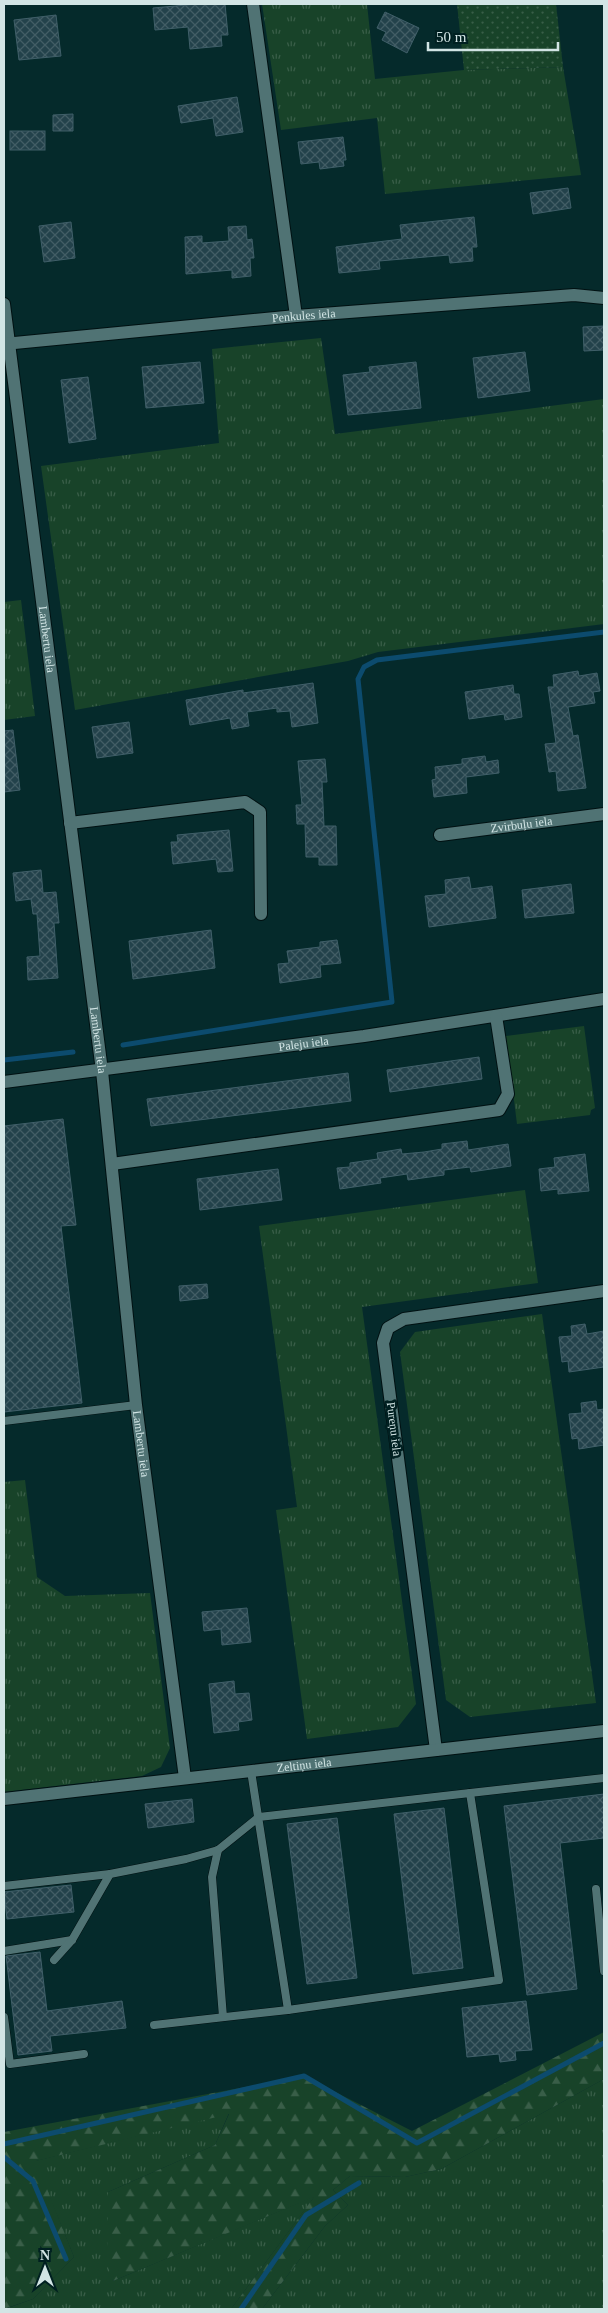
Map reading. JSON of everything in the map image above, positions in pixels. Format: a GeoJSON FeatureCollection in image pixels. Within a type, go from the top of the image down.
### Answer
{"type":"FeatureCollection","features":[{"type":"Feature","properties":{"kind":"street"},"geometry":{"type":"LineString","coordinates":[[252,4],[296,316]]}},
{"type":"Feature","properties":{"kind":"street","name":"Penkules iela"},"geometry":{"type":"LineString","coordinates":[[6,344],[296,316],[574,296],[604,298]]}},
{"type":"Feature","properties":{"kind":"street","name":"Lambertu iela"},"geometry":{"type":"LineString","coordinates":[[4,304],[6,344],[102,1071],[136,1405],[185,1778]]}},
{"type":"Feature","properties":{"kind":"street"},"geometry":{"type":"LineString","coordinates":[[70,823],[245,802],[260,812],[261,914]]}},
{"type":"Feature","properties":{"kind":"street","name":"Zvirbuļu iela"},"geometry":{"type":"LineString","coordinates":[[440,835],[604,814]]}},
{"type":"Feature","properties":{"kind":"street","name":"Paleju iela"},"geometry":{"type":"LineString","coordinates":[[4,1082],[102,1071],[364,1036],[604,999]]}},
{"type":"Feature","properties":{"kind":"street"},"geometry":{"type":"LineString","coordinates":[[112,1164],[499,1110],[508,1094],[496,1016]]}},
{"type":"Feature","properties":{"kind":"street","name":"Pureņu iela"},"geometry":{"type":"LineString","coordinates":[[436,1750],[383,1343],[388,1328],[404,1319],[604,1291]]}},
{"type":"Feature","properties":{"kind":"street","name":"Zeltiņu iela"},"geometry":{"type":"LineString","coordinates":[[4,1799],[604,1731]]}},
{"type":"Feature","properties":{"kind":"lane"},"geometry":{"type":"LineString","coordinates":[[4,1421],[136,1405]]}},
{"type":"Feature","properties":{"kind":"lane"},"geometry":{"type":"LineString","coordinates":[[251,1770],[288,2010]]}},
{"type":"Feature","properties":{"kind":"lane"},"geometry":{"type":"LineString","coordinates":[[4,1886],[110,1874],[186,1859],[218,1850],[258,1817],[604,1778]]}},
{"type":"Feature","properties":{"kind":"lane"},"geometry":{"type":"LineString","coordinates":[[154,2025],[288,2010],[499,1980],[470,1792]]}},
{"type":"Feature","properties":{"kind":"lane"},"geometry":{"type":"LineString","coordinates":[[218,1850],[212,1877],[223,2018]]}},
{"type":"Feature","properties":{"kind":"lane"},"geometry":{"type":"LineString","coordinates":[[54,1960],[72,1940],[110,1874]]}},
{"type":"Feature","properties":{"kind":"lane"},"geometry":{"type":"LineString","coordinates":[[596,1890],[604,1971]]}},
{"type":"Feature","properties":{"kind":"lane"},"geometry":{"type":"LineString","coordinates":[[4,1951],[72,1940]]}},
{"type":"Feature","properties":{"kind":"lane"},"geometry":{"type":"LineString","coordinates":[[4,2017],[10,2064],[84,2054]]}},
{"type":"Feature","properties":{"kind":"green space"},"geometry":{"type":"Polygon","coordinates":[[[262,4],[367,4],[375,79],[464,70],[563,67],[581,175],[385,194],[377,118],[281,130],[262,4]]]}},
{"type":"Feature","properties":{"kind":"green space"},"geometry":{"type":"Polygon","coordinates":[[[457,4],[556,4],[563,67],[464,70],[457,4]]]}},
{"type":"Feature","properties":{"kind":"green space"},"geometry":{"type":"Polygon","coordinates":[[[321,338],[335,434],[604,399],[604,624],[378,652],[348,661],[75,710],[41,466],[219,443],[212,349],[321,338]]]}},
{"type":"Feature","properties":{"kind":"green space"},"geometry":{"type":"Polygon","coordinates":[[[21,600],[35,716],[4,720],[4,602],[21,600]]]}},
{"type":"Feature","properties":{"kind":"green space"},"geometry":{"type":"Polygon","coordinates":[[[584,1026],[595,1108],[591,1110],[590,1115],[517,1124],[506,1036],[584,1026]]]}},
{"type":"Feature","properties":{"kind":"green space"},"geometry":{"type":"Polygon","coordinates":[[[525,1190],[538,1283],[362,1307],[416,1704],[398,1727],[307,1739],[276,1510],[297,1507],[259,1226],[525,1190]]]}},
{"type":"Feature","properties":{"kind":"green space"},"geometry":{"type":"Polygon","coordinates":[[[542,1314],[596,1703],[470,1717],[446,1700],[400,1352],[415,1332],[542,1314]]]}},
{"type":"Feature","properties":{"kind":"green space"},"geometry":{"type":"Polygon","coordinates":[[[25,1480],[37,1577],[65,1596],[150,1593],[170,1748],[161,1767],[142,1776],[4,1792],[4,1482],[25,1480]]]}},
{"type":"Feature","properties":{"kind":"green space"},"geometry":{"type":"Polygon","coordinates":[[[604,2032],[604,2079],[441,2169],[405,2177],[350,2176],[333,2190],[348,2205],[325,2226],[262,2309],[231,2309],[314,2197],[113,2281],[107,2264],[108,2192],[215,2145],[229,2114],[36,2161],[74,2257],[33,2299],[4,2309],[4,2132],[304,2076],[412,2131],[604,2032]]]}},
{"type":"Feature","properties":{"kind":"green space"},"geometry":{"type":"Polygon","coordinates":[[[604,2079],[604,2309],[262,2309],[325,2226],[348,2205],[333,2190],[350,2176],[405,2177],[441,2169],[604,2079]]]}},
{"type":"Feature","properties":{"kind":"green space"},"geometry":{"type":"Polygon","coordinates":[[[229,2113],[215,2145],[108,2192],[113,2281],[315,2196],[231,2309],[5,2309],[33,2299],[74,2257],[35,2161],[229,2113]]]}},
{"type":"Feature","properties":{"kind":"building"},"geometry":{"type":"Polygon","coordinates":[[[197,4],[225,4],[228,35],[221,35],[222,46],[190,49],[188,27],[155,30],[153,8],[197,4]]]}},
{"type":"Feature","properties":{"kind":"building"},"geometry":{"type":"Polygon","coordinates":[[[385,12],[419,28],[407,53],[382,40],[386,32],[377,28],[385,12]]]}},
{"type":"Feature","properties":{"kind":"building"},"geometry":{"type":"Polygon","coordinates":[[[56,15],[61,56],[19,60],[14,20],[56,15]]]}},
{"type":"Feature","properties":{"kind":"building"},"geometry":{"type":"Polygon","coordinates":[[[237,97],[243,132],[216,136],[213,118],[181,123],[178,106],[237,97]]]}},
{"type":"Feature","properties":{"kind":"building"},"geometry":{"type":"Polygon","coordinates":[[[73,114],[73,131],[53,131],[53,115],[73,114]]]}},
{"type":"Feature","properties":{"kind":"building"},"geometry":{"type":"Polygon","coordinates":[[[10,131],[45,131],[45,150],[10,150],[10,131]]]}},
{"type":"Feature","properties":{"kind":"building"},"geometry":{"type":"Polygon","coordinates":[[[343,137],[346,160],[343,160],[344,166],[320,169],[319,162],[301,164],[298,142],[343,137]]]}},
{"type":"Feature","properties":{"kind":"building"},"geometry":{"type":"Polygon","coordinates":[[[568,188],[571,208],[533,214],[530,193],[568,188]]]}},
{"type":"Feature","properties":{"kind":"building"},"geometry":{"type":"Polygon","coordinates":[[[474,217],[477,247],[472,247],[473,261],[450,263],[449,255],[379,261],[380,269],[339,273],[336,247],[402,239],[400,225],[474,217]]]}},
{"type":"Feature","properties":{"kind":"building"},"geometry":{"type":"Polygon","coordinates":[[[71,222],[75,258],[44,262],[39,226],[71,222]]]}},
{"type":"Feature","properties":{"kind":"building"},"geometry":{"type":"Polygon","coordinates":[[[246,226],[247,240],[252,239],[254,258],[250,258],[251,276],[232,278],[232,270],[186,274],[185,237],[202,236],[202,243],[229,241],[228,227],[246,226]]]}},
{"type":"Feature","properties":{"kind":"building"},"geometry":{"type":"Polygon","coordinates":[[[604,326],[604,350],[584,351],[583,327],[604,326]]]}},
{"type":"Feature","properties":{"kind":"building"},"geometry":{"type":"Polygon","coordinates":[[[525,352],[530,391],[478,398],[473,358],[525,352]]]}},
{"type":"Feature","properties":{"kind":"building"},"geometry":{"type":"Polygon","coordinates":[[[200,362],[204,403],[146,408],[142,367],[200,362]]]}},
{"type":"Feature","properties":{"kind":"building"},"geometry":{"type":"Polygon","coordinates":[[[416,362],[421,408],[348,415],[343,375],[370,372],[369,367],[416,362]]]}},
{"type":"Feature","properties":{"kind":"building"},"geometry":{"type":"Polygon","coordinates":[[[88,377],[96,439],[69,443],[61,380],[88,377]]]}},
{"type":"Feature","properties":{"kind":"building"},"geometry":{"type":"Polygon","coordinates":[[[578,671],[579,676],[597,673],[600,691],[593,692],[595,703],[568,707],[573,736],[578,735],[586,788],[558,791],[556,771],[549,772],[545,744],[556,743],[548,687],[554,687],[553,675],[578,671]]]}},
{"type":"Feature","properties":{"kind":"building"},"geometry":{"type":"Polygon","coordinates":[[[313,683],[318,723],[292,727],[290,711],[277,712],[277,708],[247,712],[249,726],[232,729],[230,718],[190,725],[186,700],[243,690],[243,693],[313,683]]]}},
{"type":"Feature","properties":{"kind":"building"},"geometry":{"type":"Polygon","coordinates":[[[513,685],[514,694],[519,694],[522,717],[505,720],[504,714],[469,719],[465,692],[513,685]]]}},
{"type":"Feature","properties":{"kind":"building"},"geometry":{"type":"Polygon","coordinates":[[[129,722],[133,753],[97,758],[92,727],[129,722]]]}},
{"type":"Feature","properties":{"kind":"building"},"geometry":{"type":"Polygon","coordinates":[[[13,730],[20,790],[4,792],[4,731],[13,730]]]}},
{"type":"Feature","properties":{"kind":"building"},"geometry":{"type":"Polygon","coordinates":[[[485,756],[486,762],[498,760],[499,773],[466,777],[467,793],[434,797],[432,780],[436,779],[435,767],[462,764],[462,759],[485,756]]]}},
{"type":"Feature","properties":{"kind":"building"},"geometry":{"type":"Polygon","coordinates":[[[325,759],[327,782],[322,782],[324,826],[336,826],[337,865],[319,865],[319,857],[306,857],[305,824],[297,824],[296,805],[302,805],[298,761],[325,759]]]}},
{"type":"Feature","properties":{"kind":"building"},"geometry":{"type":"Polygon","coordinates":[[[229,830],[233,871],[218,872],[216,859],[173,864],[171,842],[178,842],[177,835],[229,830]]]}},
{"type":"Feature","properties":{"kind":"building"},"geometry":{"type":"Polygon","coordinates":[[[41,870],[43,893],[56,892],[59,923],[54,923],[58,978],[28,980],[27,957],[40,956],[37,914],[33,914],[31,899],[16,901],[13,873],[41,870]]]}},
{"type":"Feature","properties":{"kind":"building"},"geometry":{"type":"Polygon","coordinates":[[[469,877],[471,889],[492,886],[496,918],[429,927],[425,896],[446,894],[445,880],[469,877]]]}},
{"type":"Feature","properties":{"kind":"building"},"geometry":{"type":"Polygon","coordinates":[[[571,884],[574,913],[525,918],[522,890],[571,884]]]}},
{"type":"Feature","properties":{"kind":"building"},"geometry":{"type":"Polygon","coordinates":[[[211,930],[215,968],[133,979],[129,941],[211,930]]]}},
{"type":"Feature","properties":{"kind":"building"},"geometry":{"type":"Polygon","coordinates":[[[337,940],[341,963],[320,965],[321,977],[280,983],[278,964],[289,963],[287,951],[320,947],[320,942],[337,940]]]}},
{"type":"Feature","properties":{"kind":"building"},"geometry":{"type":"Polygon","coordinates":[[[479,1057],[482,1079],[390,1092],[387,1070],[479,1057]]]}},
{"type":"Feature","properties":{"kind":"building"},"geometry":{"type":"Polygon","coordinates":[[[348,1073],[351,1101],[151,1126],[147,1099],[348,1073]]]}},
{"type":"Feature","properties":{"kind":"building"},"geometry":{"type":"Polygon","coordinates":[[[63,1119],[76,1225],[61,1226],[82,1403],[4,1412],[4,1126],[63,1119]]]}},
{"type":"Feature","properties":{"kind":"building"},"geometry":{"type":"Polygon","coordinates":[[[467,1141],[468,1150],[508,1144],[511,1166],[471,1172],[470,1167],[444,1170],[444,1175],[408,1180],[407,1174],[380,1178],[381,1183],[340,1189],[337,1168],[350,1167],[350,1163],[378,1159],[377,1153],[401,1149],[402,1154],[424,1152],[442,1149],[442,1144],[467,1141]]]}},
{"type":"Feature","properties":{"kind":"building"},"geometry":{"type":"Polygon","coordinates":[[[585,1154],[589,1191],[558,1194],[558,1189],[541,1191],[539,1169],[555,1167],[554,1158],[585,1154]]]}},
{"type":"Feature","properties":{"kind":"building"},"geometry":{"type":"Polygon","coordinates":[[[278,1169],[282,1200],[200,1210],[197,1179],[278,1169]]]}},
{"type":"Feature","properties":{"kind":"building"},"geometry":{"type":"Polygon","coordinates":[[[207,1284],[208,1298],[180,1301],[179,1286],[207,1284]]]}},
{"type":"Feature","properties":{"kind":"building"},"geometry":{"type":"Polygon","coordinates":[[[585,1324],[587,1334],[604,1331],[604,1367],[569,1372],[568,1361],[562,1362],[559,1337],[572,1336],[571,1326],[585,1324]]]}},
{"type":"Feature","properties":{"kind":"building"},"geometry":{"type":"Polygon","coordinates":[[[596,1401],[597,1410],[604,1409],[604,1445],[579,1449],[578,1438],[572,1439],[569,1414],[582,1413],[581,1403],[596,1401]]]}},
{"type":"Feature","properties":{"kind":"building"},"geometry":{"type":"Polygon","coordinates":[[[247,1608],[251,1642],[222,1645],[221,1629],[204,1631],[202,1612],[247,1608]]]}},
{"type":"Feature","properties":{"kind":"building"},"geometry":{"type":"Polygon","coordinates":[[[234,1681],[235,1694],[249,1693],[252,1720],[238,1722],[239,1730],[214,1733],[209,1684],[234,1681]]]}},
{"type":"Feature","properties":{"kind":"building"},"geometry":{"type":"Polygon","coordinates":[[[604,1794],[604,1838],[560,1843],[577,1989],[527,1995],[504,1806],[604,1794]]]}},
{"type":"Feature","properties":{"kind":"building"},"geometry":{"type":"Polygon","coordinates":[[[192,1799],[194,1822],[148,1828],[145,1804],[192,1799]]]}},
{"type":"Feature","properties":{"kind":"building"},"geometry":{"type":"Polygon","coordinates":[[[444,1808],[463,1968],[413,1974],[394,1814],[444,1808]]]}},
{"type":"Feature","properties":{"kind":"building"},"geometry":{"type":"Polygon","coordinates":[[[337,1818],[357,1978],[307,1984],[287,1824],[337,1818]]]}},
{"type":"Feature","properties":{"kind":"building"},"geometry":{"type":"Polygon","coordinates":[[[71,1885],[74,1912],[7,1919],[4,1892],[71,1885]]]}},
{"type":"Feature","properties":{"kind":"building"},"geometry":{"type":"Polygon","coordinates":[[[40,1952],[47,2011],[122,2001],[126,2028],[50,2036],[52,2051],[18,2055],[6,1956],[40,1952]]]}},
{"type":"Feature","properties":{"kind":"building"},"geometry":{"type":"Polygon","coordinates":[[[526,2001],[532,2050],[515,2051],[516,2060],[500,2062],[499,2054],[467,2057],[462,2008],[526,2001]]]}},
{"type":"Feature","properties":{"kind":"waterway"},"geometry":{"type":"LineString","coordinates":[[123,1045],[392,1002],[358,679],[364,667],[377,660],[604,632]]}},
{"type":"Feature","properties":{"kind":"waterway"},"geometry":{"type":"LineString","coordinates":[[4,1060],[73,1052]]}},
{"type":"Feature","properties":{"kind":"waterway"},"geometry":{"type":"LineString","coordinates":[[4,2144],[304,2076],[417,2143],[604,2043]]}},
{"type":"Feature","properties":{"kind":"waterway"},"geometry":{"type":"LineString","coordinates":[[4,2157],[33,2181],[66,2259]]}},
{"type":"Feature","properties":{"kind":"waterway"},"geometry":{"type":"LineString","coordinates":[[241,2309],[306,2215],[359,2183]]}}]}
